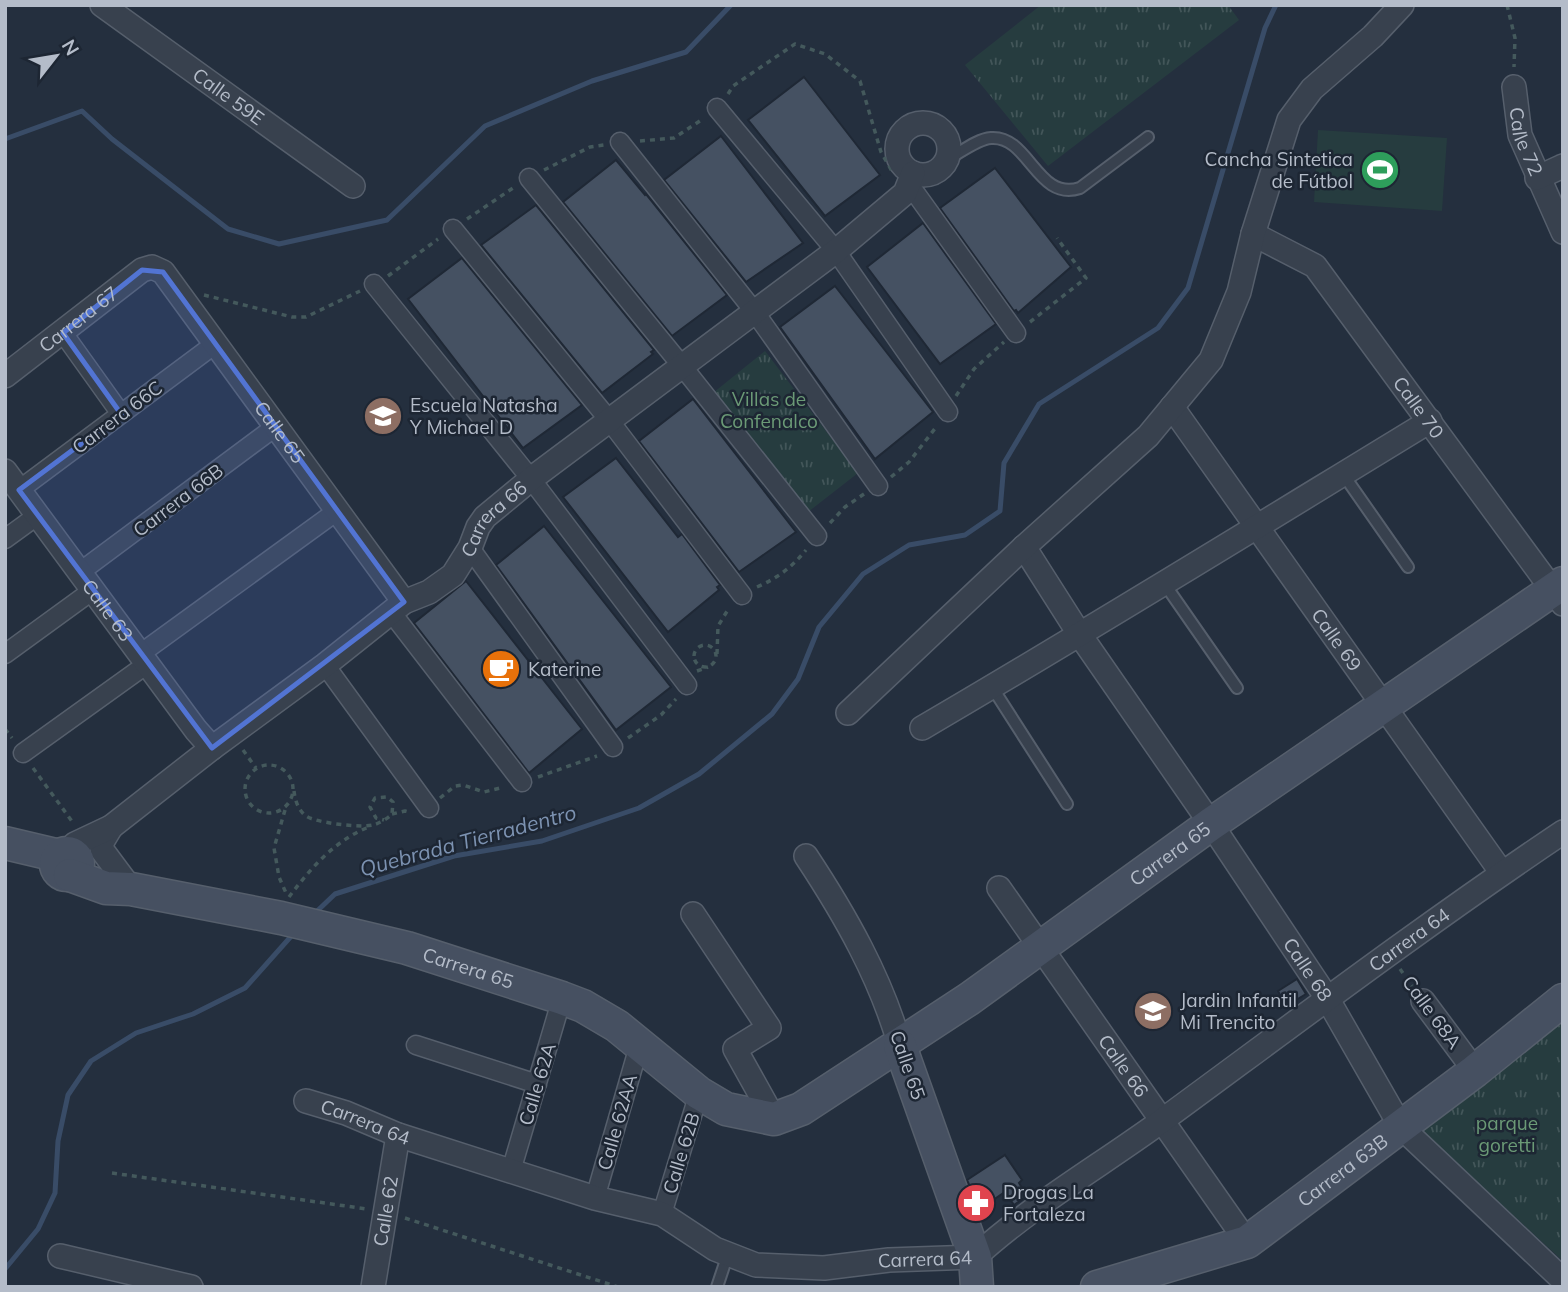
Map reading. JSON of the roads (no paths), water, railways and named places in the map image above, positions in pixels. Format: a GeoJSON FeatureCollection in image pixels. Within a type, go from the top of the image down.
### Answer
{"type":"FeatureCollection","features":[{"type":"Feature","properties":{"kind":"main road","name":"Carrera 65"},"geometry":{"type":"LineString","coordinates":[[70,859],[106,888],[131,889],[278,918],[407,948],[562,998],[583,1006],[617,1026],[699,1093],[726,1109],[774,1119],[801,1109],[900,1046],[1211,824],[1383,706],[1559,592]]}},
{"type":"Feature","properties":{"kind":"main road"},"geometry":{"type":"LineString","coordinates":[[5,842],[70,859]]}},
{"type":"Feature","properties":{"kind":"main road"},"geometry":{"type":"LineString","coordinates":[[5,864],[70,859]]}},
{"type":"Feature","properties":{"kind":"main road","name":"Carrera 63B"},"geometry":{"type":"LineString","coordinates":[[1097,1287],[1247,1242],[1475,1071],[1563,1000]]}},
{"type":"Feature","properties":{"kind":"main road","name":"Calle 65"},"geometry":{"type":"LineString","coordinates":[[900,1046],[976,1272]]}},
{"type":"Feature","properties":{"kind":"street","name":"Calle 59E"},"geometry":{"type":"LineString","coordinates":[[103,5],[353,186]]}},
{"type":"Feature","properties":{"kind":"street"},"geometry":{"type":"LineString","coordinates":[[848,713],[1024,547],[1148,436],[1211,360],[1239,292],[1253,234],[1289,120],[1312,89],[1373,36],[1402,5]]}},
{"type":"Feature","properties":{"kind":"street","name":"Calle 72"},"geometry":{"type":"LineString","coordinates":[[1514,87],[1520,135],[1563,232]]}},
{"type":"Feature","properties":{"kind":"street"},"geometry":{"type":"LineString","coordinates":[[717,108],[836,251],[948,412]]}},
{"type":"Feature","properties":{"kind":"street"},"geometry":{"type":"LineString","coordinates":[[909,184],[933,174],[942,168],[948,159],[948,139],[934,124],[923,122],[904,130],[898,138],[898,159],[904,167],[909,184],[1016,333]]}},
{"type":"Feature","properties":{"kind":"street"},"geometry":{"type":"LineString","coordinates":[[620,142],[754,311],[878,486]]}},
{"type":"Feature","properties":{"kind":"street"},"geometry":{"type":"LineString","coordinates":[[1537,178],[1563,166]]}},
{"type":"Feature","properties":{"kind":"street"},"geometry":{"type":"LineString","coordinates":[[529,178],[817,536]]}},
{"type":"Feature","properties":{"kind":"street","name":"Carrera 66"},"geometry":{"type":"LineString","coordinates":[[70,859],[398,607],[429,592],[453,575],[485,517],[531,478],[836,251],[909,184]]}},
{"type":"Feature","properties":{"kind":"street"},"geometry":{"type":"LineString","coordinates":[[453,229],[610,420],[742,595]]}},
{"type":"Feature","properties":{"kind":"street","name":"Calle 70"},"geometry":{"type":"LineString","coordinates":[[1253,234],[1315,266],[1559,592]]}},
{"type":"Feature","properties":{"kind":"street","name":"Calle 65"},"geometry":{"type":"LineString","coordinates":[[152,267],[163,272],[337,511],[398,607]]}},
{"type":"Feature","properties":{"kind":"street","name":"Carrera 67"},"geometry":{"type":"LineString","coordinates":[[5,376],[142,270],[152,267]]}},
{"type":"Feature","properties":{"kind":"street"},"geometry":{"type":"LineString","coordinates":[[374,284],[531,478],[687,685]]}},
{"type":"Feature","properties":{"kind":"street"},"geometry":{"type":"LineString","coordinates":[[63,333],[121,414]]}},
{"type":"Feature","properties":{"kind":"street","name":"Carrera 66C"},"geometry":{"type":"LineString","coordinates":[[19,490],[215,344]]}},
{"type":"Feature","properties":{"kind":"street","name":"Calle 69"},"geometry":{"type":"LineString","coordinates":[[1172,407],[1502,873]]}},
{"type":"Feature","properties":{"kind":"street"},"geometry":{"type":"LineString","coordinates":[[922,728],[1080,635],[1430,421]]}},
{"type":"Feature","properties":{"kind":"street","name":"Carrera 66B"},"geometry":{"type":"LineString","coordinates":[[5,654],[87,581],[275,427]]}},
{"type":"Feature","properties":{"kind":"street","name":"Calle 63"},"geometry":{"type":"LineString","coordinates":[[5,471],[212,748]]}},
{"type":"Feature","properties":{"kind":"street"},"geometry":{"type":"LineString","coordinates":[[23,753],[337,511]]}},
{"type":"Feature","properties":{"kind":"street"},"geometry":{"type":"LineString","coordinates":[[5,539],[38,515]]}},
{"type":"Feature","properties":{"kind":"street","name":"Calle 68"},"geometry":{"type":"LineString","coordinates":[[1024,547],[1080,635],[1211,824],[1326,998],[1401,1127],[1563,1280]]}},
{"type":"Feature","properties":{"kind":"street"},"geometry":{"type":"LineString","coordinates":[[470,548],[613,747]]}},
{"type":"Feature","properties":{"kind":"street"},"geometry":{"type":"LineString","coordinates":[[398,607],[522,782]]}},
{"type":"Feature","properties":{"kind":"street"},"geometry":{"type":"LineString","coordinates":[[324,665],[429,808]]}},
{"type":"Feature","properties":{"kind":"street"},"geometry":{"type":"LineString","coordinates":[[111,827],[102,842],[102,850],[131,889]]}},
{"type":"Feature","properties":{"kind":"street","name":"Carrera 64"},"geometry":{"type":"LineString","coordinates":[[306,1101],[346,1113],[398,1136],[595,1198],[662,1214],[715,1249],[756,1265],[824,1268],[889,1261],[976,1272],[1004,1230],[1161,1122],[1326,998],[1563,832]]}},
{"type":"Feature","properties":{"kind":"street","name":"Calle 65"},"geometry":{"type":"LineString","coordinates":[[806,856],[835,901],[862,952],[890,1009],[900,1046]]}},
{"type":"Feature","properties":{"kind":"street","name":"Calle 66"},"geometry":{"type":"LineString","coordinates":[[999,888],[1247,1242]]}},
{"type":"Feature","properties":{"kind":"street"},"geometry":{"type":"LineString","coordinates":[[693,915],[769,1028],[735,1049],[774,1119]]}},
{"type":"Feature","properties":{"kind":"street","name":"Calle 62A"},"geometry":{"type":"LineString","coordinates":[[511,1171],[562,998]]}},
{"type":"Feature","properties":{"kind":"street","name":"Calle 68A"},"geometry":{"type":"LineString","coordinates":[[1423,1001],[1475,1071]]}},
{"type":"Feature","properties":{"kind":"street"},"geometry":{"type":"LineString","coordinates":[[416,1045],[537,1084]]}},
{"type":"Feature","properties":{"kind":"street","name":"Calle 62AA"},"geometry":{"type":"LineString","coordinates":[[595,1198],[639,1046]]}},
{"type":"Feature","properties":{"kind":"street","name":"Calle 62B"},"geometry":{"type":"LineString","coordinates":[[662,1214],[699,1093]]}},
{"type":"Feature","properties":{"kind":"street","name":"Calle 62"},"geometry":{"type":"LineString","coordinates":[[373,1287],[398,1136]]}},
{"type":"Feature","properties":{"kind":"street"},"geometry":{"type":"LineString","coordinates":[[60,1256],[191,1287]]}},
{"type":"Feature","properties":{"kind":"lane"},"geometry":{"type":"LineString","coordinates":[[948,159],[984,139],[1003,139],[1012,144],[1050,184],[1060,190],[1070,191],[1080,188],[1148,137]]}},
{"type":"Feature","properties":{"kind":"lane"},"geometry":{"type":"LineString","coordinates":[[1343,474],[1408,567]]}},
{"type":"Feature","properties":{"kind":"lane"},"geometry":{"type":"LineString","coordinates":[[1164,583],[1237,688]]}},
{"type":"Feature","properties":{"kind":"lane"},"geometry":{"type":"LineString","coordinates":[[992,687],[1067,804]]}},
{"type":"Feature","properties":{"kind":"lane"},"geometry":{"type":"LineString","coordinates":[[717,1287],[729,1254]]}},
{"type":"Feature","properties":{"kind":"waterway"},"geometry":{"type":"LineString","coordinates":[[5,139],[82,111],[112,139],[228,229],[279,244],[387,220],[485,126],[592,81],[686,52],[731,5]]}},
{"type":"Feature","properties":{"kind":"waterway","name":"Quebrada Tierradentro"},"geometry":{"type":"LineString","coordinates":[[314,914],[335,894],[454,856],[542,841],[639,808],[699,774],[772,714],[798,679],[819,627],[863,574],[909,545],[965,535],[1000,511],[1004,463],[1039,404],[1158,328],[1188,288],[1265,28],[1276,5]]}},
{"type":"Feature","properties":{"kind":"waterway","name":"Quebrada Tierradentro"},"geometry":{"type":"LineString","coordinates":[[5,1269],[38,1229],[55,1193],[58,1141],[68,1095],[91,1061],[136,1033],[193,1014],[245,988],[294,933]]}},
{"type":"Feature","properties":{"kind":"place","name":"Cancha Sintetica de Fútbol"},"geometry":{"type":"Point","coordinates":[1380,170]}},
{"type":"Feature","properties":{"kind":"place","name":"Escuela Natasha Y Michael D"},"geometry":{"type":"Point","coordinates":[383,416]}},
{"type":"Feature","properties":{"kind":"place","name":"Katerine"},"geometry":{"type":"Point","coordinates":[501,669]}},
{"type":"Feature","properties":{"kind":"place","name":"Jardin Infantil Mi Trencito"},"geometry":{"type":"Point","coordinates":[1153,1011]}},
{"type":"Feature","properties":{"kind":"place","name":"Drogas La Fortaleza"},"geometry":{"type":"Point","coordinates":[976,1203]}},
{"type":"Feature","properties":{"kind":"park label","name":"Villas de Confenalco"},"geometry":{"type":"Point","coordinates":[769,410]}},
{"type":"Feature","properties":{"kind":"park label","name":"parque goretti"},"geometry":{"type":"Point","coordinates":[1507,1134]}}]}
